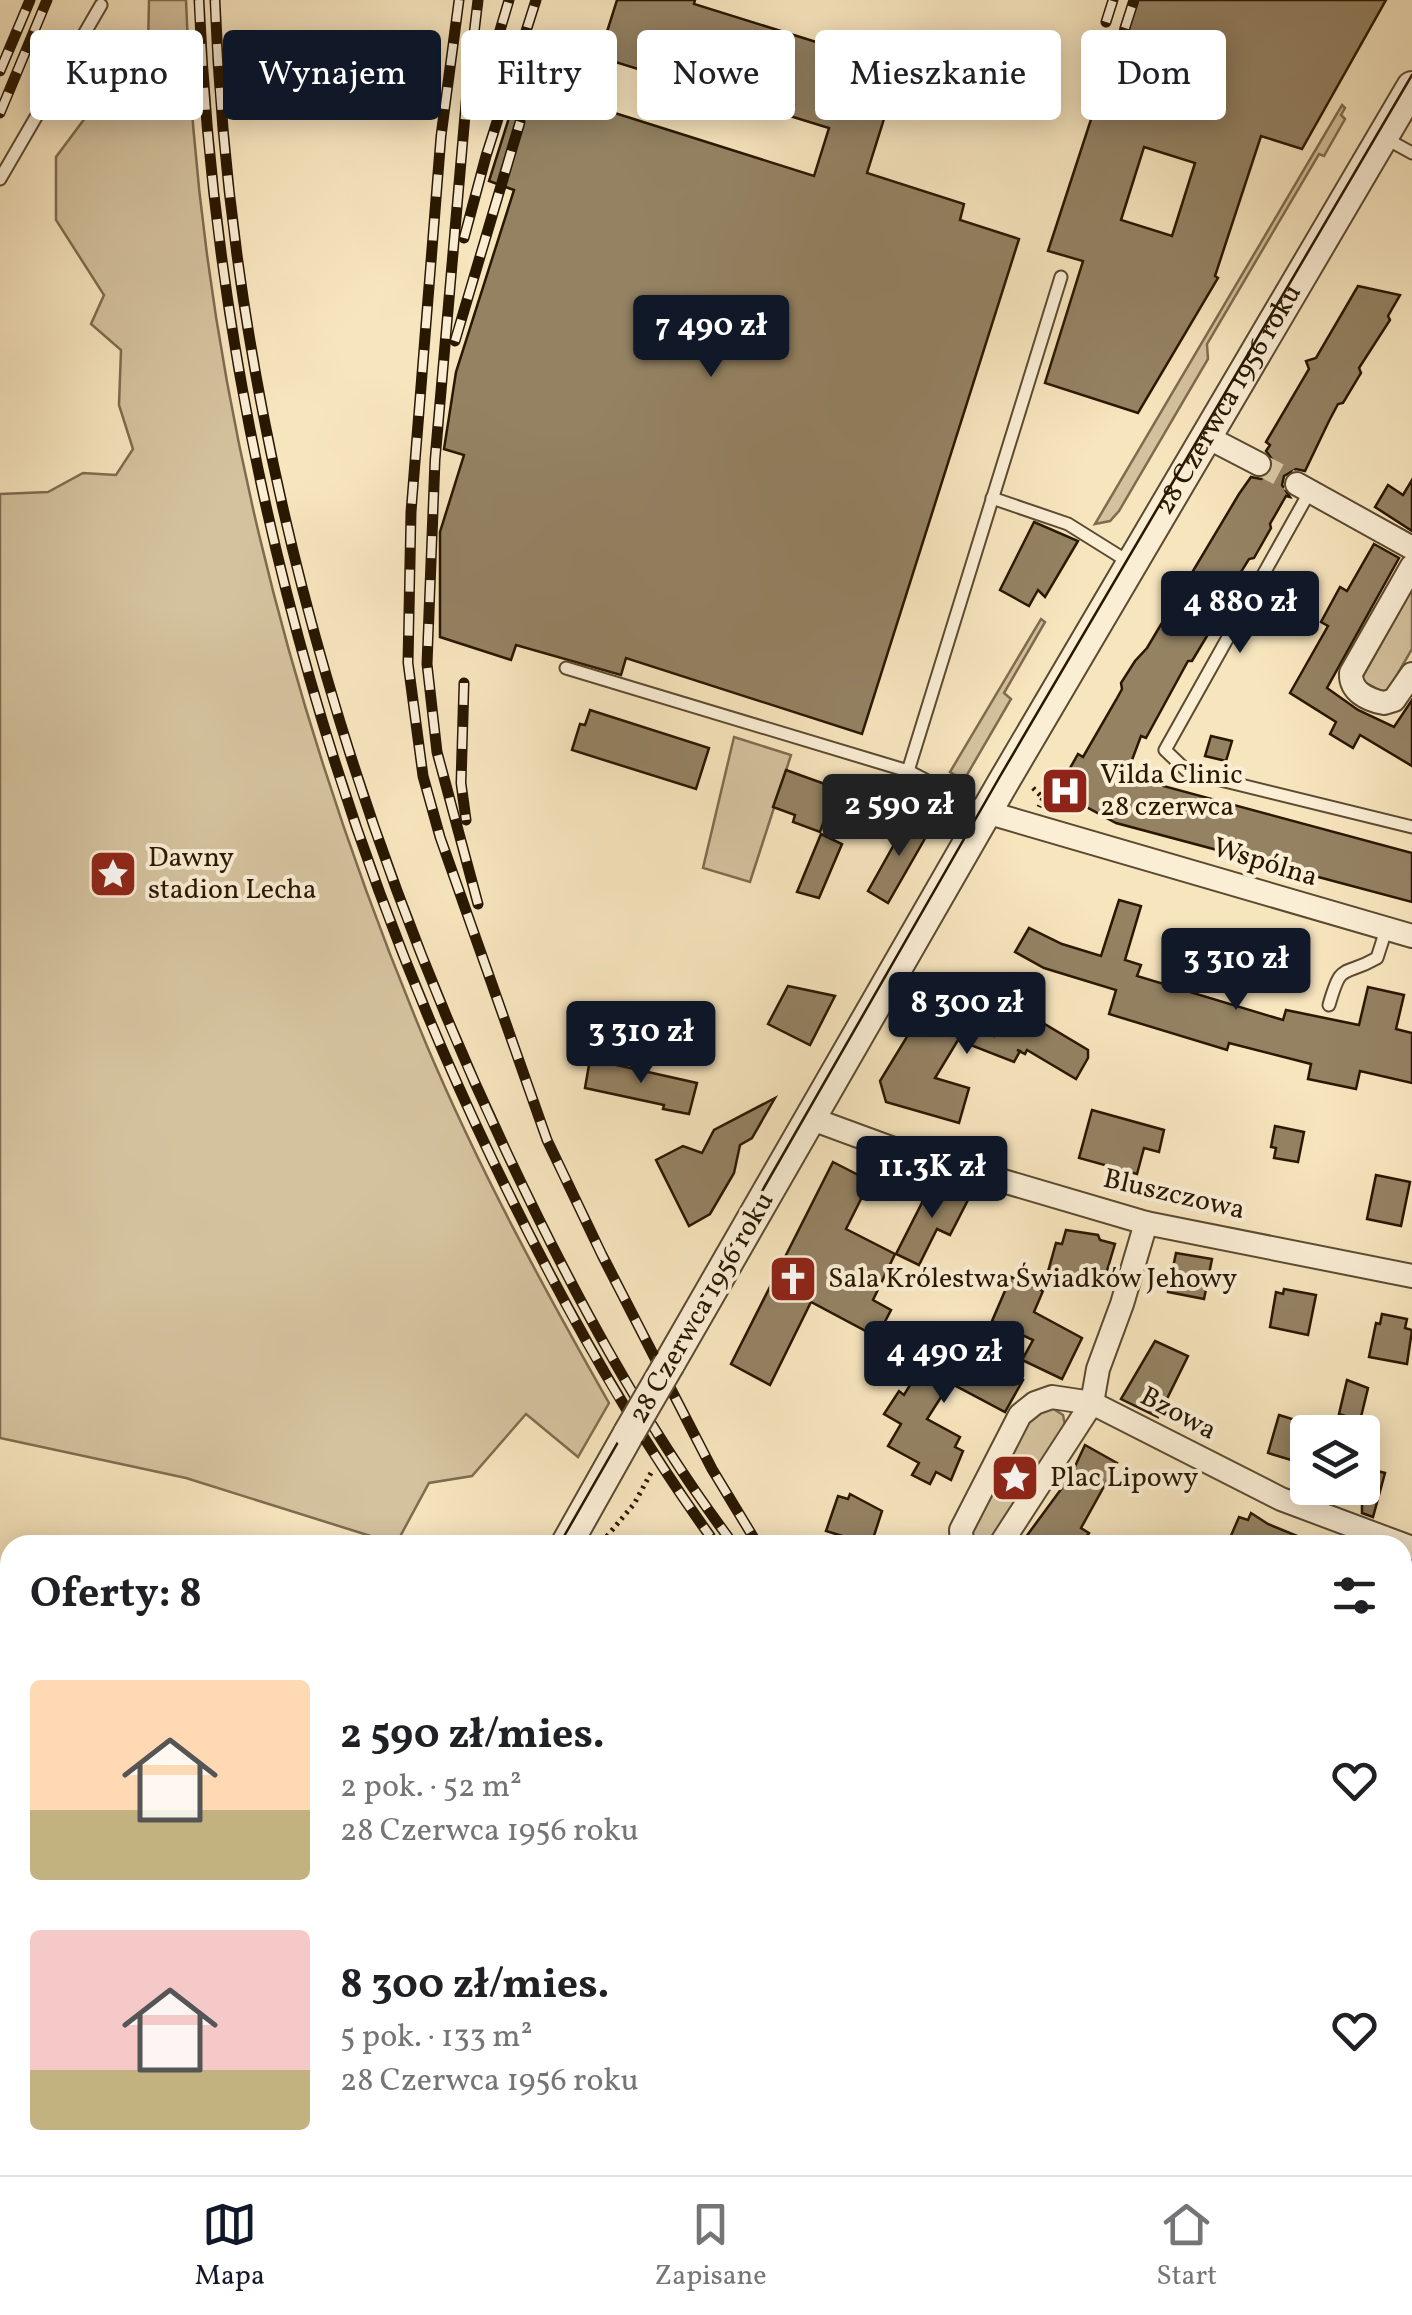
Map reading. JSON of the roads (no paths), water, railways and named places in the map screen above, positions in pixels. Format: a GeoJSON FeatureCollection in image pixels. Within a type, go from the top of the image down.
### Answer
{"type":"FeatureCollection","features":[{"type":"Feature","properties":{"kind":"street","name":"28 Czerwca 1956 roku"},"geometry":{"type":"LineString","coordinates":[[572,1535],[986,812],[1412,87]]}},
{"type":"Feature","properties":{"kind":"street"},"geometry":{"type":"LineString","coordinates":[[1207,437],[1259,464]]}},
{"type":"Feature","properties":{"kind":"street"},"geometry":{"type":"LineString","coordinates":[[1304,488],[1412,548]]}},
{"type":"Feature","properties":{"kind":"street"},"geometry":{"type":"LineString","coordinates":[[1412,566],[1351,672],[1350,682],[1355,690],[1384,703],[1394,700],[1412,674]]}},
{"type":"Feature","properties":{"kind":"street","name":"Wspólna"},"geometry":{"type":"LineString","coordinates":[[986,812],[1412,936]]}},
{"type":"Feature","properties":{"kind":"street","name":"Bluszczowa"},"geometry":{"type":"LineString","coordinates":[[812,1119],[891,1148],[1146,1223],[1412,1276]]}},
{"type":"Feature","properties":{"kind":"street"},"geometry":{"type":"LineString","coordinates":[[1006,1535],[1092,1403],[1098,1369],[1146,1223]]}},
{"type":"Feature","properties":{"kind":"street"},"geometry":{"type":"LineString","coordinates":[[961,1535],[1020,1414],[1035,1402],[1052,1396],[1092,1403]]}},
{"type":"Feature","properties":{"kind":"street","name":"Bzowa"},"geometry":{"type":"LineString","coordinates":[[1092,1403],[1281,1498],[1378,1535]]}},
{"type":"Feature","properties":{"kind":"lane"},"geometry":{"type":"LineString","coordinates":[[0,179],[101,5]]}},
{"type":"Feature","properties":{"kind":"lane"},"geometry":{"type":"LineString","coordinates":[[1382,137],[1412,153]]}},
{"type":"Feature","properties":{"kind":"lane"},"geometry":{"type":"LineString","coordinates":[[908,771],[1061,277]]}},
{"type":"Feature","properties":{"kind":"lane"},"geometry":{"type":"LineString","coordinates":[[1304,488],[1165,750],[1188,772],[1412,827]]}},
{"type":"Feature","properties":{"kind":"lane"},"geometry":{"type":"LineString","coordinates":[[992,498],[1068,524],[1132,564]]}},
{"type":"Feature","properties":{"kind":"lane"},"geometry":{"type":"LineString","coordinates":[[566,668],[908,771],[986,812]]}},
{"type":"Feature","properties":{"kind":"lane"},"geometry":{"type":"LineString","coordinates":[[1329,1005],[1337,977],[1377,958],[1386,930]]}},
{"type":"Feature","properties":{"kind":"tunnel"},"geometry":{"type":"LineString","coordinates":[[1259,464],[1297,484]]}},
{"type":"Feature","properties":{"kind":"tram line"},"geometry":{"type":"LineString","coordinates":[[565,1535],[999,778],[1412,75]]}},
{"type":"Feature","properties":{"kind":"railway"},"geometry":{"type":"LineString","coordinates":[[0,71],[30,0]]}},
{"type":"Feature","properties":{"kind":"railway"},"geometry":{"type":"LineString","coordinates":[[0,113],[47,0]]}},
{"type":"Feature","properties":{"kind":"railway"},"geometry":{"type":"LineString","coordinates":[[199,0],[209,150],[228,299],[254,447],[287,594],[328,739],[376,882],[430,1022],[492,1159],[593,1352],[649,1446],[709,1535]]}},
{"type":"Feature","properties":{"kind":"railway"},"geometry":{"type":"LineString","coordinates":[[215,0],[225,149],[243,297],[269,444],[303,590],[344,734],[391,875],[446,1015],[530,1202],[639,1403],[727,1535]]}},
{"type":"Feature","properties":{"kind":"railway"},"geometry":{"type":"LineString","coordinates":[[459,0],[441,136],[411,512],[408,663],[423,776],[440,837],[547,1140],[712,1469],[752,1535]]}},
{"type":"Feature","properties":{"kind":"railway"},"geometry":{"type":"LineString","coordinates":[[478,0],[435,460],[427,664],[437,752],[478,904]]}},
{"type":"Feature","properties":{"kind":"railway"},"geometry":{"type":"LineString","coordinates":[[500,30],[509,0]]}},
{"type":"Feature","properties":{"kind":"railway"},"geometry":{"type":"LineString","coordinates":[[464,238],[536,0]]}},
{"type":"Feature","properties":{"kind":"railway"},"geometry":{"type":"LineString","coordinates":[[1106,22],[1113,0]]}},
{"type":"Feature","properties":{"kind":"railway"},"geometry":{"type":"LineString","coordinates":[[1125,28],[1134,0]]}},
{"type":"Feature","properties":{"kind":"railway"},"geometry":{"type":"LineString","coordinates":[[455,341],[520,122]]}},
{"type":"Feature","properties":{"kind":"railway"},"geometry":{"type":"LineString","coordinates":[[464,683],[461,783],[466,820]]}},
{"type":"Feature","properties":{"kind":"place","name":"Vilda Clinic 28 czerwca"},"geometry":{"type":"Point","coordinates":[1065,791]}},
{"type":"Feature","properties":{"kind":"place","name":"Dawny stadion Lecha"},"geometry":{"type":"Point","coordinates":[113,874]}},
{"type":"Feature","properties":{"kind":"place","name":"Sala Królestwa Świadków Jehowy"},"geometry":{"type":"Point","coordinates":[793,1279]}},
{"type":"Feature","properties":{"kind":"place","name":"Plac Lipowy"},"geometry":{"type":"Point","coordinates":[1015,1478]}}]}
